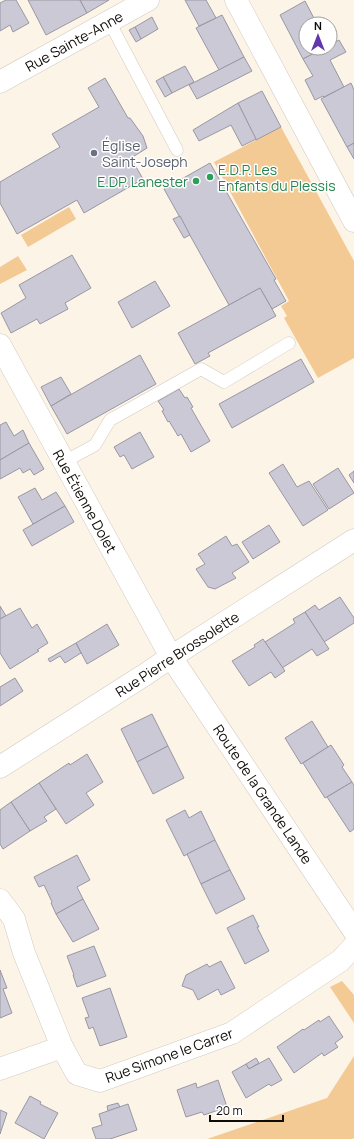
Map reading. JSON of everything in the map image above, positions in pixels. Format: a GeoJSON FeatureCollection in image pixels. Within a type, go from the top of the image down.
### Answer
{"type":"FeatureCollection","features":[{"type":"Feature","properties":{"kind":"street","name":"Rue Sainte-Anne"},"geometry":{"type":"LineString","coordinates":[[0,82],[148,0]]}},
{"type":"Feature","properties":{"kind":"street"},"geometry":{"type":"LineString","coordinates":[[236,0],[354,220]]}},
{"type":"Feature","properties":{"kind":"street","name":"Rue Étienne Dolet"},"geometry":{"type":"LineString","coordinates":[[0,345],[171,657]]}},
{"type":"Feature","properties":{"kind":"street","name":"Rue Pierre Brossolette"},"geometry":{"type":"LineString","coordinates":[[0,766],[354,540]]}},
{"type":"Feature","properties":{"kind":"street","name":"Route de la Grande Lande"},"geometry":{"type":"LineString","coordinates":[[171,657],[354,931]]}},
{"type":"Feature","properties":{"kind":"street","name":"Rue Simone le Carrer"},"geometry":{"type":"LineString","coordinates":[[0,900],[7,923],[24,952],[62,1048],[76,1074],[100,1081],[232,1033],[340,961],[354,946]]}},
{"type":"Feature","properties":{"kind":"street"},"geometry":{"type":"LineString","coordinates":[[0,1069],[62,1048]]}},
{"type":"Feature","properties":{"kind":"lane"},"geometry":{"type":"LineString","coordinates":[[109,22],[177,150]]}},
{"type":"Feature","properties":{"kind":"lane"},"geometry":{"type":"LineString","coordinates":[[64,462],[95,445],[110,420],[201,369],[224,382],[289,343]]}},
{"type":"Feature","properties":{"kind":"shaded area"},"geometry":{"type":"Polygon","coordinates":[[[281,127],[354,261],[354,358],[318,378],[284,318],[287,316],[281,306],[289,301],[214,162],[281,127]]]}},
{"type":"Feature","properties":{"kind":"shaded area"},"geometry":{"type":"Polygon","coordinates":[[[69,207],[76,219],[28,247],[21,235],[69,207]]]}},
{"type":"Feature","properties":{"kind":"shaded area"},"geometry":{"type":"Polygon","coordinates":[[[18,256],[27,270],[0,284],[0,267],[18,256]]]}},
{"type":"Feature","properties":{"kind":"shaded area"},"geometry":{"type":"Polygon","coordinates":[[[342,981],[354,995],[354,1023],[330,987],[342,981]]]}},
{"type":"Feature","properties":{"kind":"shaded area"},"geometry":{"type":"Polygon","coordinates":[[[354,1056],[354,1138],[207,1139],[327,1098],[354,1056]]]}},
{"type":"Feature","properties":{"kind":"building"},"geometry":{"type":"Polygon","coordinates":[[[6,0],[16,0],[29,23],[13,32],[10,25],[0,31],[0,3],[6,0]]]}},
{"type":"Feature","properties":{"kind":"building"},"geometry":{"type":"Polygon","coordinates":[[[28,0],[80,0],[87,13],[46,35],[28,0]]]}},
{"type":"Feature","properties":{"kind":"building"},"geometry":{"type":"Polygon","coordinates":[[[80,0],[109,0],[87,13],[80,0]]]}},
{"type":"Feature","properties":{"kind":"building"},"geometry":{"type":"Polygon","coordinates":[[[185,0],[206,0],[216,18],[199,26],[185,0]]]}},
{"type":"Feature","properties":{"kind":"building"},"geometry":{"type":"Polygon","coordinates":[[[305,1],[313,16],[298,16],[298,49],[280,15],[305,1]]]}},
{"type":"Feature","properties":{"kind":"building"},"geometry":{"type":"Polygon","coordinates":[[[222,15],[244,57],[219,70],[196,28],[222,15]]]}},
{"type":"Feature","properties":{"kind":"building"},"geometry":{"type":"Polygon","coordinates":[[[152,17],[158,29],[141,39],[135,27],[152,17]]]}},
{"type":"Feature","properties":{"kind":"building"},"geometry":{"type":"Polygon","coordinates":[[[135,27],[141,39],[136,42],[129,30],[135,27]]]}},
{"type":"Feature","properties":{"kind":"building"},"geometry":{"type":"Polygon","coordinates":[[[338,41],[346,52],[338,56],[338,41]]]}},
{"type":"Feature","properties":{"kind":"building"},"geometry":{"type":"Polygon","coordinates":[[[301,56],[309,56],[303,59],[301,56]]]}},
{"type":"Feature","properties":{"kind":"building"},"geometry":{"type":"Polygon","coordinates":[[[309,56],[338,56],[330,60],[344,87],[315,100],[305,80],[313,76],[303,59],[309,56]]]}},
{"type":"Feature","properties":{"kind":"building"},"geometry":{"type":"Polygon","coordinates":[[[244,57],[252,71],[197,99],[189,85],[244,57]]]}},
{"type":"Feature","properties":{"kind":"building"},"geometry":{"type":"Polygon","coordinates":[[[185,66],[194,82],[172,93],[163,77],[185,66]]]}},
{"type":"Feature","properties":{"kind":"building"},"geometry":{"type":"Polygon","coordinates":[[[163,77],[172,93],[165,97],[156,81],[163,77]]]}},
{"type":"Feature","properties":{"kind":"building","name":"Église Saint-Joseph"},"geometry":{"type":"Polygon","coordinates":[[[105,78],[128,118],[130,118],[143,136],[147,148],[131,158],[143,179],[84,213],[77,200],[17,234],[0,203],[0,182],[60,147],[52,134],[99,107],[88,88],[105,78]]]}},
{"type":"Feature","properties":{"kind":"building"},"geometry":{"type":"Polygon","coordinates":[[[351,83],[354,90],[354,143],[347,147],[321,99],[351,83]]]}},
{"type":"Feature","properties":{"kind":"building"},"geometry":{"type":"Polygon","coordinates":[[[262,91],[281,127],[256,140],[238,103],[262,91]]]}},
{"type":"Feature","properties":{"kind":"building"},"geometry":{"type":"Polygon","coordinates":[[[238,103],[256,139],[242,146],[231,125],[199,141],[193,130],[238,103]]]}},
{"type":"Feature","properties":{"kind":"building"},"geometry":{"type":"Polygon","coordinates":[[[354,143],[354,159],[347,147],[354,143]]]}},
{"type":"Feature","properties":{"kind":"building"},"geometry":{"type":"Polygon","coordinates":[[[210,163],[276,279],[274,280],[286,301],[272,309],[260,288],[229,305],[164,189],[210,163]]]}},
{"type":"Feature","properties":{"kind":"building"},"geometry":{"type":"Polygon","coordinates":[[[180,216],[190,235],[184,238],[173,219],[180,216]]]}},
{"type":"Feature","properties":{"kind":"building"},"geometry":{"type":"Polygon","coordinates":[[[72,255],[91,288],[65,303],[68,309],[40,324],[37,319],[11,333],[1,313],[26,298],[19,285],[72,255]]]}},
{"type":"Feature","properties":{"kind":"building"},"geometry":{"type":"Polygon","coordinates":[[[155,281],[170,306],[132,328],[118,302],[155,281]]]}},
{"type":"Feature","properties":{"kind":"building"},"geometry":{"type":"Polygon","coordinates":[[[260,288],[276,316],[208,353],[210,356],[195,364],[178,333],[260,288]]]}},
{"type":"Feature","properties":{"kind":"building"},"geometry":{"type":"Polygon","coordinates":[[[140,355],[156,384],[67,434],[51,406],[140,355]]]}},
{"type":"Feature","properties":{"kind":"building"},"geometry":{"type":"Polygon","coordinates":[[[301,359],[314,382],[232,428],[219,404],[301,359]]]}},
{"type":"Feature","properties":{"kind":"building"},"geometry":{"type":"Polygon","coordinates":[[[61,377],[71,394],[51,406],[41,387],[61,377]]]}},
{"type":"Feature","properties":{"kind":"building"},"geometry":{"type":"Polygon","coordinates":[[[179,389],[185,398],[187,397],[193,407],[191,408],[210,441],[191,452],[181,434],[178,436],[169,421],[168,422],[162,411],[164,410],[158,401],[179,389]]]}},
{"type":"Feature","properties":{"kind":"building"},"geometry":{"type":"Polygon","coordinates":[[[6,422],[14,436],[23,430],[29,443],[0,460],[0,425],[6,422]]]}},
{"type":"Feature","properties":{"kind":"building"},"geometry":{"type":"Polygon","coordinates":[[[140,432],[154,457],[132,469],[124,455],[120,457],[114,447],[140,432]]]}},
{"type":"Feature","properties":{"kind":"building"},"geometry":{"type":"Polygon","coordinates":[[[29,443],[44,469],[34,475],[30,469],[23,473],[20,468],[0,479],[0,460],[29,443]]]}},
{"type":"Feature","properties":{"kind":"building"},"geometry":{"type":"Polygon","coordinates":[[[283,464],[297,487],[309,481],[328,510],[303,526],[269,473],[283,464]]]}},
{"type":"Feature","properties":{"kind":"building"},"geometry":{"type":"Polygon","coordinates":[[[338,468],[354,493],[329,509],[313,484],[338,468]]]}},
{"type":"Feature","properties":{"kind":"building"},"geometry":{"type":"Polygon","coordinates":[[[354,471],[354,483],[349,475],[354,471]]]}},
{"type":"Feature","properties":{"kind":"building"},"geometry":{"type":"Polygon","coordinates":[[[35,488],[42,500],[56,492],[65,506],[33,524],[18,497],[35,488]]]}},
{"type":"Feature","properties":{"kind":"building"},"geometry":{"type":"Polygon","coordinates":[[[65,506],[74,522],[32,546],[23,530],[65,506]]]}},
{"type":"Feature","properties":{"kind":"building"},"geometry":{"type":"Polygon","coordinates":[[[269,525],[280,542],[253,559],[242,542],[269,525]]]}},
{"type":"Feature","properties":{"kind":"building"},"geometry":{"type":"Polygon","coordinates":[[[226,536],[232,546],[237,544],[249,562],[232,573],[236,578],[215,589],[208,587],[196,569],[205,564],[198,554],[226,536]]]}},
{"type":"Feature","properties":{"kind":"building"},"geometry":{"type":"Polygon","coordinates":[[[340,597],[354,618],[354,623],[324,642],[305,612],[315,605],[319,610],[340,597]]]}},
{"type":"Feature","properties":{"kind":"building"},"geometry":{"type":"Polygon","coordinates":[[[0,606],[6,616],[0,619],[0,606]]]}},
{"type":"Feature","properties":{"kind":"building"},"geometry":{"type":"Polygon","coordinates":[[[20,608],[32,628],[37,624],[48,643],[37,650],[39,651],[10,669],[0,653],[0,619],[20,608]]]}},
{"type":"Feature","properties":{"kind":"building"},"geometry":{"type":"Polygon","coordinates":[[[305,612],[329,649],[317,656],[312,649],[282,668],[265,642],[295,623],[293,619],[305,612]]]}},
{"type":"Feature","properties":{"kind":"building"},"geometry":{"type":"Polygon","coordinates":[[[107,624],[119,645],[87,664],[76,643],[107,624]]]}},
{"type":"Feature","properties":{"kind":"building"},"geometry":{"type":"Polygon","coordinates":[[[263,639],[285,671],[275,678],[271,672],[249,686],[232,661],[255,647],[254,645],[263,639]]]}},
{"type":"Feature","properties":{"kind":"building"},"geometry":{"type":"Polygon","coordinates":[[[76,643],[81,653],[65,663],[60,656],[50,662],[48,659],[76,643]]]}},
{"type":"Feature","properties":{"kind":"building"},"geometry":{"type":"Polygon","coordinates":[[[15,678],[23,691],[0,706],[0,687],[15,678]]]}},
{"type":"Feature","properties":{"kind":"building"},"geometry":{"type":"Polygon","coordinates":[[[152,714],[168,746],[137,762],[121,729],[152,714]]]}},
{"type":"Feature","properties":{"kind":"building"},"geometry":{"type":"Polygon","coordinates":[[[312,721],[328,747],[301,764],[285,738],[312,721]]]}},
{"type":"Feature","properties":{"kind":"building"},"geometry":{"type":"Polygon","coordinates":[[[331,745],[344,765],[342,767],[352,782],[325,798],[303,763],[331,745]]]}},
{"type":"Feature","properties":{"kind":"building"},"geometry":{"type":"Polygon","coordinates":[[[168,746],[184,778],[153,794],[137,762],[168,746]]]}},
{"type":"Feature","properties":{"kind":"building"},"geometry":{"type":"Polygon","coordinates":[[[87,754],[103,782],[86,793],[94,805],[66,824],[39,783],[69,763],[70,765],[87,754]]]}},
{"type":"Feature","properties":{"kind":"building"},"geometry":{"type":"Polygon","coordinates":[[[352,782],[354,785],[354,829],[350,832],[327,797],[352,782]]]}},
{"type":"Feature","properties":{"kind":"building"},"geometry":{"type":"Polygon","coordinates":[[[39,783],[56,809],[44,817],[47,821],[30,831],[11,802],[39,783]]]}},
{"type":"Feature","properties":{"kind":"building"},"geometry":{"type":"Polygon","coordinates":[[[11,802],[30,831],[3,849],[0,844],[0,810],[11,802]]]}},
{"type":"Feature","properties":{"kind":"building"},"geometry":{"type":"Polygon","coordinates":[[[185,810],[189,818],[201,811],[215,840],[184,856],[166,820],[185,810]]]}},
{"type":"Feature","properties":{"kind":"building"},"geometry":{"type":"Polygon","coordinates":[[[215,840],[230,870],[201,884],[187,854],[215,840]]]}},
{"type":"Feature","properties":{"kind":"building"},"geometry":{"type":"Polygon","coordinates":[[[77,855],[90,880],[77,887],[83,899],[56,914],[44,885],[39,887],[34,877],[77,855]]]}},
{"type":"Feature","properties":{"kind":"building"},"geometry":{"type":"Polygon","coordinates":[[[230,870],[245,899],[216,914],[201,884],[230,870]]]}},
{"type":"Feature","properties":{"kind":"building"},"geometry":{"type":"Polygon","coordinates":[[[83,899],[99,929],[73,942],[56,914],[83,899]]]}},
{"type":"Feature","properties":{"kind":"building"},"geometry":{"type":"Polygon","coordinates":[[[253,915],[259,927],[257,927],[269,951],[245,964],[227,928],[253,915]]]}},
{"type":"Feature","properties":{"kind":"building"},"geometry":{"type":"Polygon","coordinates":[[[94,946],[106,976],[77,987],[67,956],[94,946]]]}},
{"type":"Feature","properties":{"kind":"building"},"geometry":{"type":"Polygon","coordinates":[[[221,961],[235,988],[221,995],[218,989],[198,1000],[193,990],[182,986],[186,975],[207,964],[209,967],[221,961]]]}},
{"type":"Feature","properties":{"kind":"building"},"geometry":{"type":"Polygon","coordinates":[[[0,970],[7,988],[3,989],[12,1013],[0,1018],[0,970]]]}},
{"type":"Feature","properties":{"kind":"building"},"geometry":{"type":"Polygon","coordinates":[[[110,988],[127,1037],[100,1046],[93,1027],[89,1029],[85,1018],[89,1017],[82,998],[110,988]]]}},
{"type":"Feature","properties":{"kind":"building"},"geometry":{"type":"Polygon","coordinates":[[[329,1016],[343,1037],[335,1043],[338,1047],[324,1056],[322,1053],[294,1073],[277,1047],[303,1029],[304,1030],[319,1020],[320,1022],[329,1016]]]}},
{"type":"Feature","properties":{"kind":"building"},"geometry":{"type":"Polygon","coordinates":[[[256,1058],[259,1063],[249,1069],[246,1064],[256,1058]]]}},
{"type":"Feature","properties":{"kind":"building"},"geometry":{"type":"Polygon","coordinates":[[[269,1058],[282,1080],[271,1086],[269,1084],[246,1098],[232,1072],[246,1064],[249,1069],[269,1058]]]}},
{"type":"Feature","properties":{"kind":"building"},"geometry":{"type":"Polygon","coordinates":[[[218,1080],[227,1107],[204,1115],[202,1112],[186,1117],[177,1090],[196,1083],[197,1088],[218,1080]]]}},
{"type":"Feature","properties":{"kind":"building"},"geometry":{"type":"Polygon","coordinates":[[[30,1096],[41,1102],[40,1104],[58,1113],[44,1139],[15,1123],[30,1096]]]}},
{"type":"Feature","properties":{"kind":"building"},"geometry":{"type":"Polygon","coordinates":[[[118,1103],[120,1107],[108,1111],[107,1106],[118,1103]]]}},
{"type":"Feature","properties":{"kind":"building"},"geometry":{"type":"Polygon","coordinates":[[[128,1104],[137,1130],[110,1139],[96,1139],[92,1128],[102,1125],[99,1114],[128,1104]]]}},
{"type":"Feature","properties":{"kind":"building"},"geometry":{"type":"Polygon","coordinates":[[[0,1110],[7,1113],[0,1134],[0,1110]]]}},
{"type":"Feature","properties":{"kind":"place","name":"Église Saint-Joseph"},"geometry":{"type":"Point","coordinates":[94,153]}},
{"type":"Feature","properties":{"kind":"place","name":"E.D.P. Les Enfants du Plessis"},"geometry":{"type":"Point","coordinates":[210,177]}},
{"type":"Feature","properties":{"kind":"place","name":"E.DP. Lanester"},"geometry":{"type":"Point","coordinates":[196,181]}}]}
